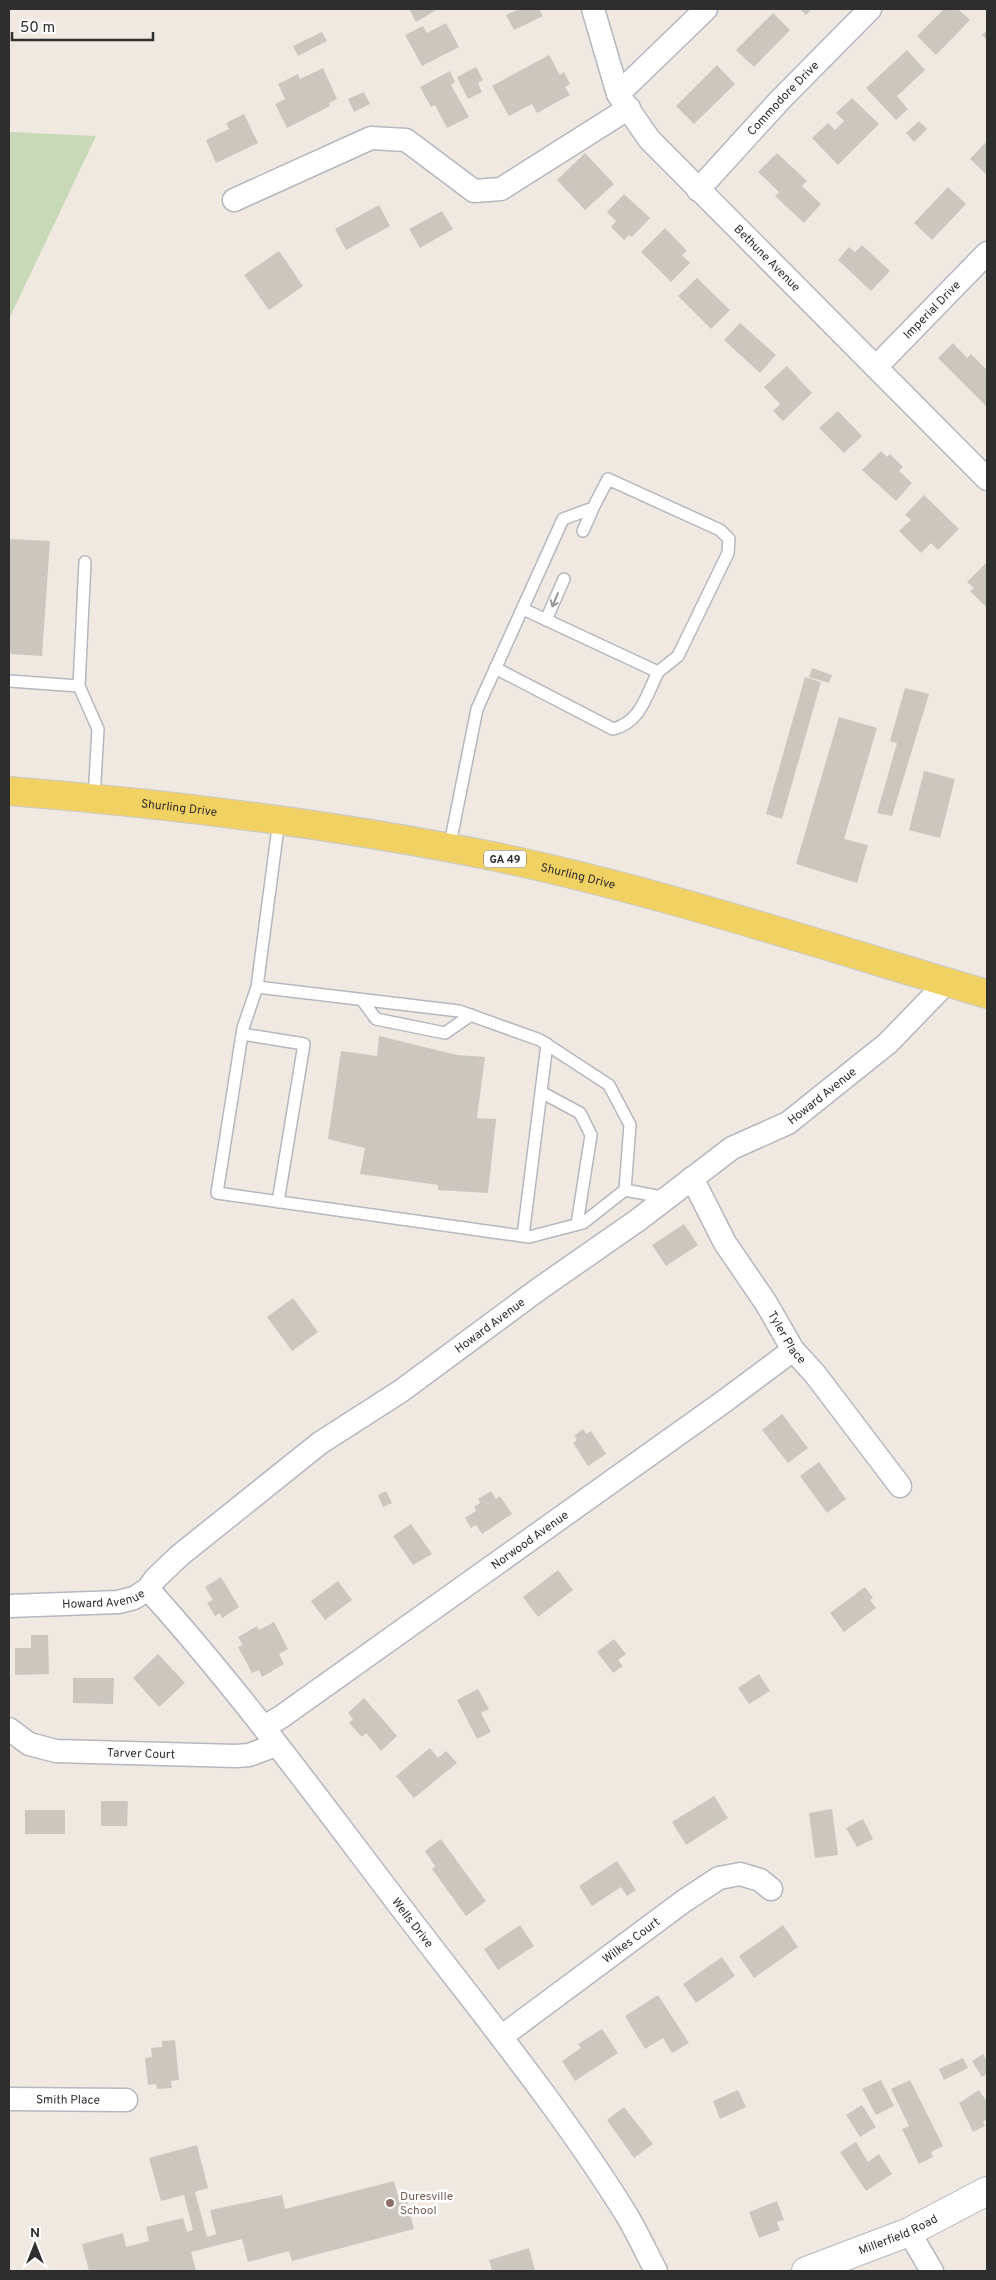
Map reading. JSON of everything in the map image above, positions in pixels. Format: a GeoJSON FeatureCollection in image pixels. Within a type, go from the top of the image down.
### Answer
{"type":"FeatureCollection","features":[{"type":"Feature","properties":{"kind":"main road","name":"Shurling Drive"},"geometry":{"type":"LineString","coordinates":[[9,791],[182,807],[279,820],[494,857],[657,896],[987,994]]}},
{"type":"Feature","properties":{"kind":"main road","name":"Millerfield Road"},"geometry":{"type":"LineString","coordinates":[[806,2271],[909,2232],[987,2191]]}},
{"type":"Feature","properties":{"kind":"street","name":"Bethune Avenue"},"geometry":{"type":"LineString","coordinates":[[593,9],[623,101],[649,139],[987,479]]}},
{"type":"Feature","properties":{"kind":"street"},"geometry":{"type":"LineString","coordinates":[[234,200],[371,138],[406,140],[474,191],[501,189],[623,101],[706,9]]}},
{"type":"Feature","properties":{"kind":"street","name":"Commodore Drive"},"geometry":{"type":"LineString","coordinates":[[698,190],[780,100],[870,9]]}},
{"type":"Feature","properties":{"kind":"street","name":"Imperial Drive"},"geometry":{"type":"LineString","coordinates":[[876,367],[987,253]]}},
{"type":"Feature","properties":{"kind":"street","name":"Howard Avenue"},"geometry":{"type":"LineString","coordinates":[[9,1606],[118,1602],[134,1598],[148,1589],[155,1579],[179,1556],[320,1444],[401,1391],[667,1198],[732,1148],[788,1123],[888,1043],[947,982]]}},
{"type":"Feature","properties":{"kind":"street","name":"Tyler Place"},"geometry":{"type":"LineString","coordinates":[[692,1178],[725,1243],[766,1303],[792,1350],[815,1374],[900,1486]]}},
{"type":"Feature","properties":{"kind":"street","name":"Norwood Avenue"},"geometry":{"type":"LineString","coordinates":[[270,1736],[281,1718],[792,1350]]}},
{"type":"Feature","properties":{"kind":"street","name":"Wells Drive"},"geometry":{"type":"LineString","coordinates":[[148,1589],[192,1638],[270,1736],[501,2037],[577,2140],[627,2216],[656,2271]]}},
{"type":"Feature","properties":{"kind":"street","name":"Tarver Court"},"geometry":{"type":"LineString","coordinates":[[9,1729],[29,1744],[56,1751],[236,1756],[249,1755],[270,1736]]}},
{"type":"Feature","properties":{"kind":"street","name":"Wilkes Court"},"geometry":{"type":"LineString","coordinates":[[501,2037],[684,1901],[719,1878],[740,1874],[760,1880],[771,1889]]}},
{"type":"Feature","properties":{"kind":"street","name":"Smith Place"},"geometry":{"type":"LineString","coordinates":[[9,2099],[126,2100]]}},
{"type":"Feature","properties":{"kind":"street"},"geometry":{"type":"LineString","coordinates":[[909,2232],[932,2271]]}},
{"type":"Feature","properties":{"kind":"lane"},"geometry":{"type":"LineString","coordinates":[[495,668],[613,729],[624,726],[636,718],[658,672],[678,656],[728,553],[729,539],[720,530],[608,479],[583,532]]}},
{"type":"Feature","properties":{"kind":"lane"},"geometry":{"type":"LineString","coordinates":[[448,848],[478,709],[495,668],[563,519],[593,508]]}},
{"type":"Feature","properties":{"kind":"lane"},"geometry":{"type":"LineString","coordinates":[[85,562],[80,686],[98,729],[94,799]]}},
{"type":"Feature","properties":{"kind":"lane"},"geometry":{"type":"LineString","coordinates":[[546,620],[564,579]]}},
{"type":"Feature","properties":{"kind":"lane"},"geometry":{"type":"LineString","coordinates":[[523,609],[658,672]]}},
{"type":"Feature","properties":{"kind":"lane"},"geometry":{"type":"LineString","coordinates":[[9,681],[80,686]]}},
{"type":"Feature","properties":{"kind":"lane"},"geometry":{"type":"LineString","coordinates":[[257,988],[458,1011],[540,1040],[609,1084],[630,1125],[625,1190],[583,1223],[529,1237],[218,1193],[242,1034],[257,988],[279,820]]}},
{"type":"Feature","properties":{"kind":"lane"},"geometry":{"type":"LineString","coordinates":[[362,1000],[376,1019],[445,1033],[471,1015]]}},
{"type":"Feature","properties":{"kind":"lane"},"geometry":{"type":"LineString","coordinates":[[242,1034],[304,1044],[278,1202]]}},
{"type":"Feature","properties":{"kind":"lane"},"geometry":{"type":"LineString","coordinates":[[523,1236],[547,1044]]}},
{"type":"Feature","properties":{"kind":"lane"},"geometry":{"type":"LineString","coordinates":[[542,1092],[580,1113],[591,1135],[576,1224]]}},
{"type":"Feature","properties":{"kind":"lane"},"geometry":{"type":"LineString","coordinates":[[625,1190],[667,1198]]}},
{"type":"Feature","properties":{"kind":"green space"},"geometry":{"type":"Polygon","coordinates":[[[9,132],[96,136],[9,319],[9,132]]]}},
{"type":"Feature","properties":{"kind":"building"},"geometry":{"type":"Polygon","coordinates":[[[409,9],[438,9],[416,22],[409,9]]]}},
{"type":"Feature","properties":{"kind":"building"},"geometry":{"type":"Polygon","coordinates":[[[519,9],[539,9],[543,16],[514,30],[506,15],[519,9]]]}},
{"type":"Feature","properties":{"kind":"building"},"geometry":{"type":"Polygon","coordinates":[[[800,9],[812,9],[806,15],[800,9]]]}},
{"type":"Feature","properties":{"kind":"building"},"geometry":{"type":"Polygon","coordinates":[[[944,9],[958,9],[970,20],[936,55],[917,36],[944,9]]]}},
{"type":"Feature","properties":{"kind":"building"},"geometry":{"type":"Polygon","coordinates":[[[773,13],[790,30],[754,67],[736,50],[773,13]]]}},
{"type":"Feature","properties":{"kind":"building"},"geometry":{"type":"Polygon","coordinates":[[[446,23],[459,47],[422,66],[405,35],[423,26],[427,33],[446,23]]]}},
{"type":"Feature","properties":{"kind":"building"},"geometry":{"type":"Polygon","coordinates":[[[987,30],[987,40],[982,35],[987,30]]]}},
{"type":"Feature","properties":{"kind":"building"},"geometry":{"type":"Polygon","coordinates":[[[322,32],[327,41],[298,56],[293,46],[322,32]]]}},
{"type":"Feature","properties":{"kind":"building"},"geometry":{"type":"Polygon","coordinates":[[[907,50],[925,70],[897,96],[908,109],[896,120],[866,88],[907,50]]]}},
{"type":"Feature","properties":{"kind":"building"},"geometry":{"type":"Polygon","coordinates":[[[549,55],[560,75],[564,72],[570,84],[565,87],[570,95],[537,113],[532,104],[509,116],[492,86],[549,55]]]}},
{"type":"Feature","properties":{"kind":"building"},"geometry":{"type":"Polygon","coordinates":[[[717,65],[735,84],[694,124],[676,106],[717,65]]]}},
{"type":"Feature","properties":{"kind":"building"},"geometry":{"type":"Polygon","coordinates":[[[476,67],[483,80],[478,83],[482,92],[468,99],[457,77],[476,67]]]}},
{"type":"Feature","properties":{"kind":"building"},"geometry":{"type":"Polygon","coordinates":[[[323,68],[337,99],[329,103],[330,106],[287,128],[275,104],[285,99],[278,84],[298,74],[300,79],[323,68]]]}},
{"type":"Feature","properties":{"kind":"building"},"geometry":{"type":"Polygon","coordinates":[[[450,71],[455,82],[451,85],[469,117],[447,128],[435,105],[431,107],[420,87],[450,71]]]}},
{"type":"Feature","properties":{"kind":"building"},"geometry":{"type":"Polygon","coordinates":[[[364,92],[370,104],[354,112],[348,99],[364,92]]]}},
{"type":"Feature","properties":{"kind":"building"},"geometry":{"type":"Polygon","coordinates":[[[852,98],[879,124],[838,165],[812,138],[828,123],[835,130],[844,121],[836,113],[852,98]]]}},
{"type":"Feature","properties":{"kind":"building"},"geometry":{"type":"Polygon","coordinates":[[[244,114],[258,143],[216,163],[206,140],[229,129],[226,123],[244,114]]]}},
{"type":"Feature","properties":{"kind":"building"},"geometry":{"type":"Polygon","coordinates":[[[919,121],[927,129],[914,142],[906,133],[919,121]]]}},
{"type":"Feature","properties":{"kind":"building"},"geometry":{"type":"Polygon","coordinates":[[[987,141],[987,175],[970,159],[987,141]]]}},
{"type":"Feature","properties":{"kind":"building"},"geometry":{"type":"Polygon","coordinates":[[[585,153],[614,184],[585,210],[557,180],[585,153]]]}},
{"type":"Feature","properties":{"kind":"building"},"geometry":{"type":"Polygon","coordinates":[[[777,153],[807,181],[802,186],[821,204],[804,223],[775,196],[779,192],[758,172],[777,153]]]}},
{"type":"Feature","properties":{"kind":"building"},"geometry":{"type":"Polygon","coordinates":[[[948,187],[966,204],[932,240],[914,223],[948,187]]]}},
{"type":"Feature","properties":{"kind":"building"},"geometry":{"type":"Polygon","coordinates":[[[624,194],[650,218],[632,237],[629,235],[624,240],[611,227],[616,221],[607,212],[624,194]]]}},
{"type":"Feature","properties":{"kind":"building"},"geometry":{"type":"Polygon","coordinates":[[[379,205],[390,226],[346,250],[335,229],[379,205]]]}},
{"type":"Feature","properties":{"kind":"building"},"geometry":{"type":"Polygon","coordinates":[[[442,211],[453,229],[420,248],[409,229],[442,211]]]}},
{"type":"Feature","properties":{"kind":"building"},"geometry":{"type":"Polygon","coordinates":[[[665,228],[687,251],[682,255],[690,263],[671,282],[641,252],[665,228]]]}},
{"type":"Feature","properties":{"kind":"building"},"geometry":{"type":"Polygon","coordinates":[[[862,245],[890,271],[871,291],[838,260],[849,247],[855,252],[862,245]]]}},
{"type":"Feature","properties":{"kind":"building"},"geometry":{"type":"Polygon","coordinates":[[[279,251],[303,286],[269,310],[244,275],[279,251]]]}},
{"type":"Feature","properties":{"kind":"building"},"geometry":{"type":"Polygon","coordinates":[[[697,278],[730,310],[711,329],[678,296],[697,278]]]}},
{"type":"Feature","properties":{"kind":"building"},"geometry":{"type":"Polygon","coordinates":[[[740,323],[776,355],[760,373],[724,340],[740,323]]]}},
{"type":"Feature","properties":{"kind":"building"},"geometry":{"type":"Polygon","coordinates":[[[953,343],[967,358],[971,354],[987,370],[986,406],[938,358],[953,343]]]}},
{"type":"Feature","properties":{"kind":"building"},"geometry":{"type":"Polygon","coordinates":[[[787,366],[812,393],[783,421],[773,411],[780,404],[764,387],[787,366]]]}},
{"type":"Feature","properties":{"kind":"building"},"geometry":{"type":"Polygon","coordinates":[[[838,411],[862,436],[844,453],[819,428],[838,411]]]}},
{"type":"Feature","properties":{"kind":"building"},"geometry":{"type":"Polygon","coordinates":[[[881,451],[887,457],[890,454],[903,467],[899,471],[912,483],[896,501],[862,470],[881,451]]]}},
{"type":"Feature","properties":{"kind":"building"},"geometry":{"type":"Polygon","coordinates":[[[924,495],[959,529],[938,550],[931,543],[921,553],[899,531],[911,520],[905,515],[924,495]]]}},
{"type":"Feature","properties":{"kind":"building"},"geometry":{"type":"Polygon","coordinates":[[[9,539],[50,541],[42,656],[9,654],[9,539]]]}},
{"type":"Feature","properties":{"kind":"building"},"geometry":{"type":"Polygon","coordinates":[[[986,563],[987,608],[970,591],[974,588],[967,582],[986,563]]]}},
{"type":"Feature","properties":{"kind":"building"},"geometry":{"type":"Polygon","coordinates":[[[812,668],[832,675],[829,683],[809,677],[812,668]]]}},
{"type":"Feature","properties":{"kind":"building"},"geometry":{"type":"Polygon","coordinates":[[[805,677],[821,682],[782,819],[766,814],[805,677]]]}},
{"type":"Feature","properties":{"kind":"building"},"geometry":{"type":"Polygon","coordinates":[[[905,688],[929,694],[892,816],[877,813],[897,743],[890,741],[905,688]]]}},
{"type":"Feature","properties":{"kind":"building"},"geometry":{"type":"Polygon","coordinates":[[[839,717],[877,728],[844,839],[868,845],[857,883],[796,864],[839,717]]]}},
{"type":"Feature","properties":{"kind":"building"},"geometry":{"type":"Polygon","coordinates":[[[924,771],[955,779],[940,838],[909,830],[924,771]]]}},
{"type":"Feature","properties":{"kind":"building"},"geometry":{"type":"Polygon","coordinates":[[[379,1036],[457,1055],[485,1057],[477,1118],[496,1119],[488,1193],[438,1190],[438,1185],[360,1174],[365,1148],[328,1139],[341,1051],[377,1056],[379,1036]]]}},
{"type":"Feature","properties":{"kind":"building"},"geometry":{"type":"Polygon","coordinates":[[[684,1224],[698,1245],[666,1266],[652,1245],[684,1224]]]}},
{"type":"Feature","properties":{"kind":"building"},"geometry":{"type":"Polygon","coordinates":[[[293,1298],[318,1332],[292,1351],[267,1317],[293,1298]]]}},
{"type":"Feature","properties":{"kind":"building"},"geometry":{"type":"Polygon","coordinates":[[[782,1414],[808,1448],[788,1463],[762,1430],[782,1414]]]}},
{"type":"Feature","properties":{"kind":"building"},"geometry":{"type":"Polygon","coordinates":[[[583,1429],[586,1434],[591,1431],[606,1454],[588,1466],[573,1443],[577,1440],[574,1436],[583,1429]]]}},
{"type":"Feature","properties":{"kind":"building"},"geometry":{"type":"Polygon","coordinates":[[[819,1462],[846,1499],[827,1513],[800,1476],[819,1462]]]}},
{"type":"Feature","properties":{"kind":"building"},"geometry":{"type":"Polygon","coordinates":[[[386,1491],[392,1503],[383,1507],[378,1495],[386,1491]]]}},
{"type":"Feature","properties":{"kind":"building"},"geometry":{"type":"Polygon","coordinates":[[[491,1491],[496,1499],[500,1496],[512,1514],[482,1534],[476,1525],[471,1528],[465,1518],[476,1511],[474,1507],[480,1503],[478,1499],[491,1491]]]}},
{"type":"Feature","properties":{"kind":"building"},"geometry":{"type":"Polygon","coordinates":[[[411,1524],[432,1554],[413,1565],[393,1536],[411,1524]]]}},
{"type":"Feature","properties":{"kind":"building"},"geometry":{"type":"Polygon","coordinates":[[[558,1570],[573,1590],[538,1617],[523,1597],[558,1570]]]}},
{"type":"Feature","properties":{"kind":"building"},"geometry":{"type":"Polygon","coordinates":[[[221,1577],[239,1607],[222,1618],[220,1613],[215,1616],[207,1603],[213,1600],[205,1587],[221,1577]]]}},
{"type":"Feature","properties":{"kind":"building"},"geometry":{"type":"Polygon","coordinates":[[[338,1581],[352,1600],[325,1620],[311,1601],[338,1581]]]}},
{"type":"Feature","properties":{"kind":"building"},"geometry":{"type":"Polygon","coordinates":[[[865,1587],[873,1598],[870,1600],[876,1608],[844,1632],[830,1613],[865,1587]]]}},
{"type":"Feature","properties":{"kind":"building"},"geometry":{"type":"Polygon","coordinates":[[[274,1622],[288,1649],[279,1654],[284,1664],[262,1677],[259,1670],[252,1673],[238,1647],[243,1645],[238,1637],[257,1626],[259,1630],[274,1622]]]}},
{"type":"Feature","properties":{"kind":"building"},"geometry":{"type":"Polygon","coordinates":[[[31,1635],[48,1635],[49,1674],[15,1675],[15,1648],[31,1648],[31,1635]]]}},
{"type":"Feature","properties":{"kind":"building"},"geometry":{"type":"Polygon","coordinates":[[[614,1639],[626,1654],[618,1660],[623,1666],[613,1673],[597,1652],[614,1639]]]}},
{"type":"Feature","properties":{"kind":"building"},"geometry":{"type":"Polygon","coordinates":[[[158,1654],[185,1683],[159,1707],[133,1678],[158,1654]]]}},
{"type":"Feature","properties":{"kind":"building"},"geometry":{"type":"Polygon","coordinates":[[[759,1674],[770,1691],[749,1704],[738,1688],[759,1674]]]}},
{"type":"Feature","properties":{"kind":"building"},"geometry":{"type":"Polygon","coordinates":[[[73,1678],[114,1678],[113,1704],[73,1703],[73,1678]]]}},
{"type":"Feature","properties":{"kind":"building"},"geometry":{"type":"Polygon","coordinates":[[[478,1689],[489,1709],[481,1713],[491,1732],[477,1739],[457,1700],[478,1689]]]}},
{"type":"Feature","properties":{"kind":"building"},"geometry":{"type":"Polygon","coordinates":[[[364,1698],[397,1736],[381,1751],[366,1733],[362,1737],[349,1723],[353,1719],[348,1713],[364,1698]]]}},
{"type":"Feature","properties":{"kind":"building"},"geometry":{"type":"Polygon","coordinates":[[[430,1748],[438,1758],[446,1751],[457,1763],[414,1798],[396,1776],[430,1748]]]}},
{"type":"Feature","properties":{"kind":"building"},"geometry":{"type":"Polygon","coordinates":[[[714,1796],[728,1818],[686,1845],[672,1822],[714,1796]]]}},
{"type":"Feature","properties":{"kind":"building"},"geometry":{"type":"Polygon","coordinates":[[[101,1801],[128,1801],[127,1826],[101,1826],[101,1801]]]}},
{"type":"Feature","properties":{"kind":"building"},"geometry":{"type":"Polygon","coordinates":[[[832,1809],[838,1855],[815,1858],[809,1813],[832,1809]]]}},
{"type":"Feature","properties":{"kind":"building"},"geometry":{"type":"Polygon","coordinates":[[[25,1810],[65,1810],[65,1834],[25,1834],[25,1810]]]}},
{"type":"Feature","properties":{"kind":"building"},"geometry":{"type":"Polygon","coordinates":[[[863,1819],[873,1839],[857,1847],[846,1828],[863,1819]]]}},
{"type":"Feature","properties":{"kind":"building"},"geometry":{"type":"Polygon","coordinates":[[[441,1839],[486,1901],[466,1916],[432,1869],[435,1866],[425,1851],[441,1839]]]}},
{"type":"Feature","properties":{"kind":"building"},"geometry":{"type":"Polygon","coordinates":[[[617,1861],[636,1890],[627,1896],[621,1887],[592,1906],[579,1886],[617,1861]]]}},
{"type":"Feature","properties":{"kind":"building"},"geometry":{"type":"Polygon","coordinates":[[[520,1925],[534,1946],[498,1970],[484,1949],[520,1925]]]}},
{"type":"Feature","properties":{"kind":"building"},"geometry":{"type":"Polygon","coordinates":[[[783,1925],[798,1947],[754,1978],[739,1956],[783,1925]]]}},
{"type":"Feature","properties":{"kind":"building"},"geometry":{"type":"Polygon","coordinates":[[[722,1957],[735,1976],[696,2003],[683,1984],[722,1957]]]}},
{"type":"Feature","properties":{"kind":"building"},"geometry":{"type":"Polygon","coordinates":[[[658,1995],[689,2043],[672,2053],[663,2038],[645,2049],[625,2016],[658,1995]]]}},
{"type":"Feature","properties":{"kind":"building"},"geometry":{"type":"Polygon","coordinates":[[[602,2029],[618,2053],[575,2081],[562,2061],[581,2048],[578,2044],[602,2029]]]}},
{"type":"Feature","properties":{"kind":"building"},"geometry":{"type":"Polygon","coordinates":[[[175,2040],[179,2080],[171,2081],[172,2088],[157,2089],[156,2084],[148,2085],[145,2058],[152,2057],[151,2048],[162,2047],[162,2041],[175,2040]]]}},
{"type":"Feature","properties":{"kind":"building"},"geometry":{"type":"Polygon","coordinates":[[[983,2054],[987,2061],[987,2074],[982,2077],[972,2061],[983,2054]]]}},
{"type":"Feature","properties":{"kind":"building"},"geometry":{"type":"Polygon","coordinates":[[[963,2058],[968,2068],[944,2080],[939,2069],[963,2058]]]}},
{"type":"Feature","properties":{"kind":"building"},"geometry":{"type":"Polygon","coordinates":[[[881,2080],[894,2106],[876,2115],[862,2089],[881,2080]]]}},
{"type":"Feature","properties":{"kind":"building"},"geometry":{"type":"Polygon","coordinates":[[[910,2080],[943,2146],[931,2152],[933,2157],[919,2164],[902,2129],[909,2126],[891,2089],[910,2080]]]}},
{"type":"Feature","properties":{"kind":"building"},"geometry":{"type":"Polygon","coordinates":[[[738,2090],[746,2107],[720,2119],[713,2101],[738,2090]]]}},
{"type":"Feature","properties":{"kind":"building"},"geometry":{"type":"Polygon","coordinates":[[[979,2090],[987,2102],[987,2119],[983,2121],[985,2126],[973,2132],[959,2103],[979,2090]]]}},
{"type":"Feature","properties":{"kind":"building"},"geometry":{"type":"Polygon","coordinates":[[[862,2105],[876,2127],[860,2137],[846,2115],[862,2105]]]}},
{"type":"Feature","properties":{"kind":"building"},"geometry":{"type":"Polygon","coordinates":[[[624,2107],[653,2144],[634,2158],[607,2120],[624,2107]]]}},
{"type":"Feature","properties":{"kind":"building"},"geometry":{"type":"Polygon","coordinates":[[[856,2142],[868,2162],[879,2154],[892,2174],[866,2191],[840,2152],[856,2142]]]}},
{"type":"Feature","properties":{"kind":"building"},"geometry":{"type":"Polygon","coordinates":[[[197,2145],[208,2188],[195,2192],[207,2237],[216,2234],[210,2210],[282,2195],[285,2209],[394,2181],[398,2196],[405,2194],[414,2229],[292,2261],[289,2251],[248,2262],[242,2239],[191,2252],[196,2271],[89,2271],[82,2244],[123,2233],[126,2247],[149,2241],[146,2227],[183,2218],[187,2232],[193,2230],[184,2195],[161,2201],[149,2158],[197,2145]]]}},
{"type":"Feature","properties":{"kind":"building"},"geometry":{"type":"Polygon","coordinates":[[[777,2201],[784,2220],[777,2222],[780,2230],[759,2238],[749,2212],[777,2201]]]}},
{"type":"Feature","properties":{"kind":"building"},"geometry":{"type":"Polygon","coordinates":[[[529,2248],[535,2271],[492,2271],[489,2260],[529,2248]]]}},
{"type":"Feature","properties":{"kind":"place","name":"Duresville School"},"geometry":{"type":"Point","coordinates":[390,2203]}}]}
